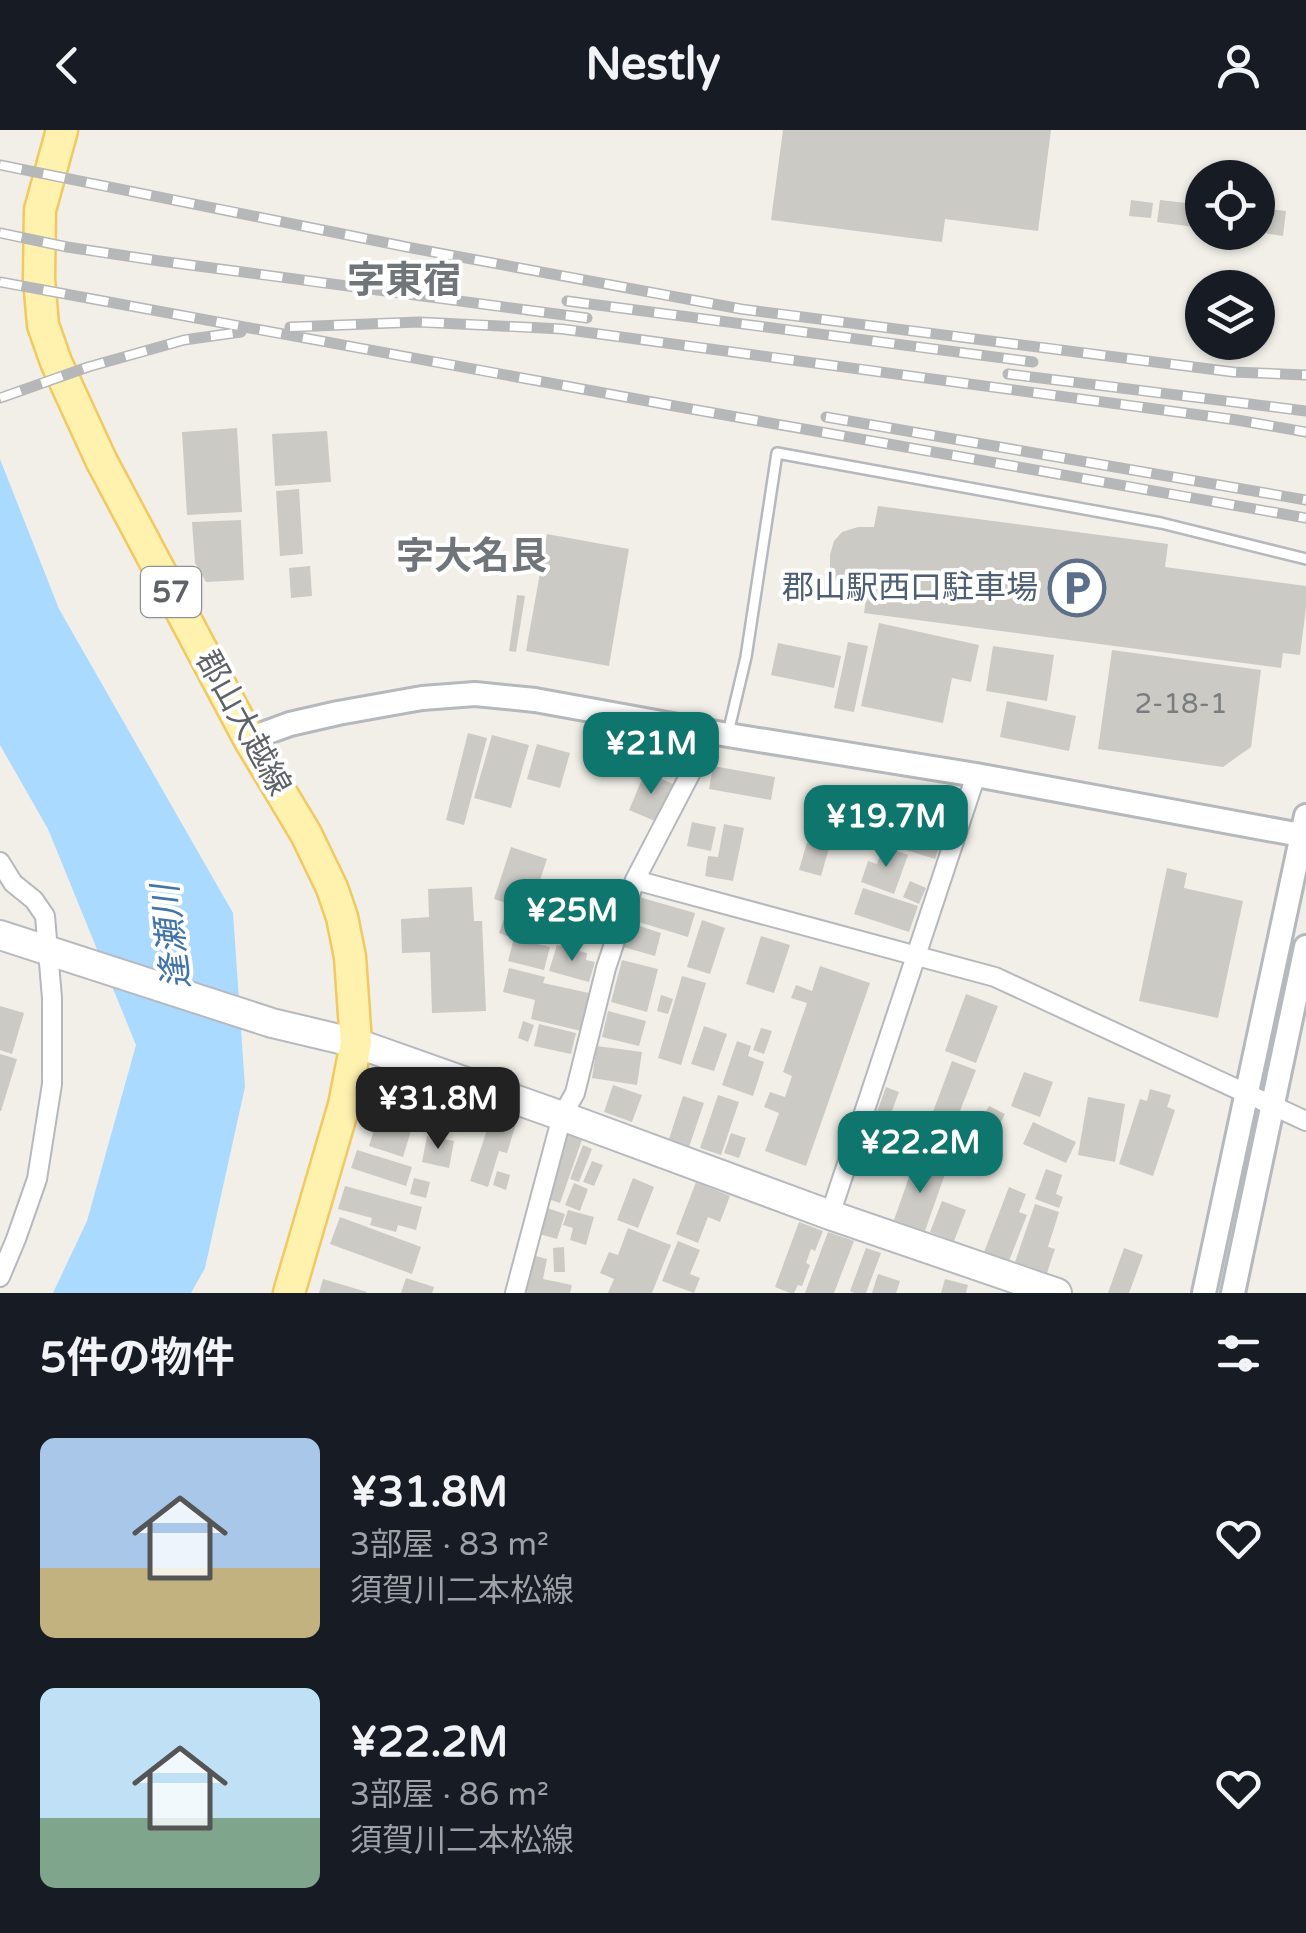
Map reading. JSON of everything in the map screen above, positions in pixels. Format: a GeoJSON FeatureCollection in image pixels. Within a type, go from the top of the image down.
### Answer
{"type":"FeatureCollection","features":[{"type":"Feature","properties":{"kind":"main road","name":"郡山大越線"},"geometry":{"type":"LineString","coordinates":[[62,130],[40,210],[43,326],[101,460],[306,834],[342,916],[350,957],[356,1043],[344,1105],[289,1293]]}},
{"type":"Feature","properties":{"kind":"main road"},"geometry":{"type":"LineString","coordinates":[[0,935],[272,1024],[356,1043],[1057,1293]]}},
{"type":"Feature","properties":{"kind":"main road"},"geometry":{"type":"LineString","coordinates":[[271,1293],[327,1093],[356,1043]]}},
{"type":"Feature","properties":{"kind":"street"},"geometry":{"type":"LineString","coordinates":[[250,738],[338,713],[422,698],[475,694],[534,700],[1304,829],[1204,1293]]}},
{"type":"Feature","properties":{"kind":"street"},"geometry":{"type":"LineString","coordinates":[[515,1293],[562,1116],[575,1093],[606,968],[636,880],[720,733]]}},
{"type":"Feature","properties":{"kind":"street"},"geometry":{"type":"LineString","coordinates":[[830,1215],[976,775]]}},
{"type":"Feature","properties":{"kind":"street"},"geometry":{"type":"LineString","coordinates":[[0,862],[13,883],[34,900],[45,916],[56,954],[52,1084],[44,1142],[36,1180],[0,1277]]}},
{"type":"Feature","properties":{"kind":"street"},"geometry":{"type":"LineString","coordinates":[[636,880],[995,977],[1306,1121]]}},
{"type":"Feature","properties":{"kind":"street"},"geometry":{"type":"LineString","coordinates":[[1233,1293],[1306,948]]}},
{"type":"Feature","properties":{"kind":"lane"},"geometry":{"type":"LineString","coordinates":[[720,733],[746,657],[777,453],[1161,523],[1306,559]]}},
{"type":"Feature","properties":{"kind":"water","name":"逢瀬川"},"geometry":{"type":"Polygon","coordinates":[[[0,459],[59,609],[233,913],[245,1087],[205,1268],[191,1293],[53,1293],[87,1221],[136,1045],[48,829],[0,745],[0,459]]]}},
{"type":"Feature","properties":{"kind":"building"},"geometry":{"type":"Polygon","coordinates":[[[783,130],[1051,130],[1038,231],[945,219],[942,242],[771,220],[783,130]]]}},
{"type":"Feature","properties":{"kind":"building"},"geometry":{"type":"Polygon","coordinates":[[[1131,200],[1153,203],[1151,218],[1129,216],[1131,200]]]}},
{"type":"Feature","properties":{"kind":"building"},"geometry":{"type":"Polygon","coordinates":[[[1160,200],[1185,203],[1185,226],[1157,222],[1160,200]]]}},
{"type":"Feature","properties":{"kind":"building"},"geometry":{"type":"Polygon","coordinates":[[[1275,210],[1286,211],[1283,236],[1275,235],[1275,210]]]}},
{"type":"Feature","properties":{"kind":"building"},"geometry":{"type":"Polygon","coordinates":[[[237,428],[242,512],[187,515],[182,432],[237,428]]]}},
{"type":"Feature","properties":{"kind":"building"},"geometry":{"type":"Polygon","coordinates":[[[327,431],[331,482],[275,486],[272,434],[327,431]]]}},
{"type":"Feature","properties":{"kind":"building"},"geometry":{"type":"Polygon","coordinates":[[[299,489],[303,554],[280,556],[276,491],[299,489]]]}},
{"type":"Feature","properties":{"kind":"building","name":"郡山駅西口駐車場"},"geometry":{"type":"Polygon","coordinates":[[[878,506],[1168,544],[1165,567],[1306,586],[1300,655],[1283,653],[1281,668],[864,613],[867,592],[850,590],[835,580],[830,555],[842,532],[874,527],[878,506]]]}},
{"type":"Feature","properties":{"kind":"building"},"geometry":{"type":"Polygon","coordinates":[[[241,520],[244,580],[206,582],[195,563],[192,522],[241,520]]]}},
{"type":"Feature","properties":{"kind":"building"},"geometry":{"type":"Polygon","coordinates":[[[547,534],[629,549],[609,666],[526,651],[547,534]]]}},
{"type":"Feature","properties":{"kind":"building"},"geometry":{"type":"Polygon","coordinates":[[[310,566],[312,596],[291,598],[289,568],[310,566]]]}},
{"type":"Feature","properties":{"kind":"building"},"geometry":{"type":"Polygon","coordinates":[[[517,595],[525,596],[516,652],[509,651],[517,595]]]}},
{"type":"Feature","properties":{"kind":"building"},"geometry":{"type":"Polygon","coordinates":[[[879,623],[979,645],[971,682],[952,678],[943,723],[861,706],[879,623]]]}},
{"type":"Feature","properties":{"kind":"building"},"geometry":{"type":"Polygon","coordinates":[[[848,642],[868,646],[854,712],[834,708],[848,642]]]}},
{"type":"Feature","properties":{"kind":"building"},"geometry":{"type":"Polygon","coordinates":[[[778,643],[841,656],[834,688],[771,675],[778,643]]]}},
{"type":"Feature","properties":{"kind":"building"},"geometry":{"type":"Polygon","coordinates":[[[993,646],[1054,655],[1047,701],[986,691],[993,646]]]}},
{"type":"Feature","properties":{"kind":"building"},"geometry":{"type":"Polygon","coordinates":[[[1112,650],[1261,670],[1251,747],[1223,767],[1098,749],[1112,650]]]}},
{"type":"Feature","properties":{"kind":"building"},"geometry":{"type":"Polygon","coordinates":[[[1007,701],[1076,716],[1069,751],[1000,737],[1007,701]]]}},
{"type":"Feature","properties":{"kind":"building"},"geometry":{"type":"Polygon","coordinates":[[[468,733],[487,738],[464,825],[446,820],[468,733]]]}},
{"type":"Feature","properties":{"kind":"building"},"geometry":{"type":"Polygon","coordinates":[[[492,735],[529,745],[511,808],[474,798],[492,735]]]}},
{"type":"Feature","properties":{"kind":"building"},"geometry":{"type":"Polygon","coordinates":[[[537,744],[570,753],[560,788],[527,779],[537,744]]]}},
{"type":"Feature","properties":{"kind":"building"},"geometry":{"type":"Polygon","coordinates":[[[713,766],[775,777],[771,800],[709,789],[713,766]]]}},
{"type":"Feature","properties":{"kind":"building"},"geometry":{"type":"Polygon","coordinates":[[[645,772],[673,784],[657,822],[629,810],[645,772]]]}},
{"type":"Feature","properties":{"kind":"building"},"geometry":{"type":"Polygon","coordinates":[[[824,785],[856,792],[845,839],[813,831],[824,785]]]}},
{"type":"Feature","properties":{"kind":"building"},"geometry":{"type":"Polygon","coordinates":[[[898,801],[911,806],[905,825],[942,838],[935,859],[884,843],[898,801]]]}},
{"type":"Feature","properties":{"kind":"building"},"geometry":{"type":"Polygon","coordinates":[[[692,822],[716,827],[711,851],[687,846],[692,822]]]}},
{"type":"Feature","properties":{"kind":"building"},"geometry":{"type":"Polygon","coordinates":[[[724,824],[744,828],[733,881],[705,876],[708,856],[718,857],[724,824]]]}},
{"type":"Feature","properties":{"kind":"building"},"geometry":{"type":"Polygon","coordinates":[[[807,842],[829,848],[821,876],[799,870],[807,842]]]}},
{"type":"Feature","properties":{"kind":"building"},"geometry":{"type":"Polygon","coordinates":[[[883,846],[908,855],[894,894],[861,882],[868,861],[877,864],[883,846]]]}},
{"type":"Feature","properties":{"kind":"building"},"geometry":{"type":"Polygon","coordinates":[[[511,847],[547,859],[539,883],[558,890],[549,917],[494,899],[511,847]]]}},
{"type":"Feature","properties":{"kind":"building"},"geometry":{"type":"Polygon","coordinates":[[[1167,868],[1187,873],[1184,888],[1243,901],[1218,1018],[1139,1001],[1167,868]]]}},
{"type":"Feature","properties":{"kind":"building"},"geometry":{"type":"Polygon","coordinates":[[[910,881],[926,888],[919,904],[903,897],[910,881]]]}},
{"type":"Feature","properties":{"kind":"building"},"geometry":{"type":"Polygon","coordinates":[[[472,887],[474,921],[482,921],[486,1011],[432,1013],[430,952],[402,953],[401,919],[429,917],[428,889],[472,887]]]}},
{"type":"Feature","properties":{"kind":"building"},"geometry":{"type":"Polygon","coordinates":[[[863,888],[918,906],[909,932],[854,914],[863,888]]]}},
{"type":"Feature","properties":{"kind":"building"},"geometry":{"type":"Polygon","coordinates":[[[585,890],[614,901],[601,939],[571,928],[585,890]]]}},
{"type":"Feature","properties":{"kind":"building"},"geometry":{"type":"Polygon","coordinates":[[[639,897],[695,913],[688,937],[632,920],[639,897]]]}},
{"type":"Feature","properties":{"kind":"building"},"geometry":{"type":"Polygon","coordinates":[[[562,909],[574,914],[568,928],[556,924],[562,909]]]}},
{"type":"Feature","properties":{"kind":"building"},"geometry":{"type":"Polygon","coordinates":[[[507,910],[521,915],[513,938],[499,933],[507,910]]]}},
{"type":"Feature","properties":{"kind":"building"},"geometry":{"type":"Polygon","coordinates":[[[702,920],[725,928],[710,974],[687,967],[702,920]]]}},
{"type":"Feature","properties":{"kind":"building"},"geometry":{"type":"Polygon","coordinates":[[[630,923],[661,933],[655,956],[623,947],[630,923]]]}},
{"type":"Feature","properties":{"kind":"building"},"geometry":{"type":"Polygon","coordinates":[[[761,936],[790,945],[774,993],[746,984],[761,936]]]}},
{"type":"Feature","properties":{"kind":"building"},"geometry":{"type":"Polygon","coordinates":[[[514,938],[550,947],[544,970],[508,961],[514,938]]]}},
{"type":"Feature","properties":{"kind":"building"},"geometry":{"type":"Polygon","coordinates":[[[557,945],[587,953],[586,960],[595,962],[589,982],[549,971],[557,945]]]}},
{"type":"Feature","properties":{"kind":"building"},"geometry":{"type":"Polygon","coordinates":[[[622,960],[658,969],[647,1012],[611,1002],[622,960]]]}},
{"type":"Feature","properties":{"kind":"building"},"geometry":{"type":"Polygon","coordinates":[[[820,966],[870,983],[806,1166],[765,1151],[779,1113],[764,1107],[770,1092],[785,1097],[792,1076],[783,1072],[807,1003],[791,998],[796,985],[812,991],[820,966]]]}},
{"type":"Feature","properties":{"kind":"building"},"geometry":{"type":"Polygon","coordinates":[[[509,968],[545,977],[543,983],[589,993],[581,1031],[531,1019],[535,1000],[503,992],[509,968]]]}},
{"type":"Feature","properties":{"kind":"building"},"geometry":{"type":"Polygon","coordinates":[[[682,976],[706,983],[681,1065],[658,1058],[682,976]]]}},
{"type":"Feature","properties":{"kind":"building"},"geometry":{"type":"Polygon","coordinates":[[[966,994],[998,1006],[976,1063],[945,1051],[966,994]]]}},
{"type":"Feature","properties":{"kind":"building"},"geometry":{"type":"Polygon","coordinates":[[[661,995],[673,999],[668,1014],[657,1011],[661,995]]]}},
{"type":"Feature","properties":{"kind":"building"},"geometry":{"type":"Polygon","coordinates":[[[0,1006],[24,1013],[12,1054],[0,1050],[0,1006]]]}},
{"type":"Feature","properties":{"kind":"building"},"geometry":{"type":"Polygon","coordinates":[[[608,1011],[646,1021],[639,1046],[602,1037],[608,1011]]]}},
{"type":"Feature","properties":{"kind":"building"},"geometry":{"type":"Polygon","coordinates":[[[523,1021],[534,1025],[528,1042],[518,1038],[523,1021]]]}},
{"type":"Feature","properties":{"kind":"building"},"geometry":{"type":"Polygon","coordinates":[[[539,1024],[576,1033],[571,1054],[534,1046],[539,1024]]]}},
{"type":"Feature","properties":{"kind":"building"},"geometry":{"type":"Polygon","coordinates":[[[704,1026],[727,1034],[714,1071],[691,1064],[704,1026]]]}},
{"type":"Feature","properties":{"kind":"building"},"geometry":{"type":"Polygon","coordinates":[[[761,1028],[772,1031],[764,1054],[753,1050],[761,1028]]]}},
{"type":"Feature","properties":{"kind":"building"},"geometry":{"type":"Polygon","coordinates":[[[737,1041],[751,1046],[748,1056],[764,1062],[753,1096],[722,1085],[737,1041]]]}},
{"type":"Feature","properties":{"kind":"building"},"geometry":{"type":"Polygon","coordinates":[[[597,1046],[642,1052],[637,1085],[592,1078],[597,1046]]]}},
{"type":"Feature","properties":{"kind":"building"},"geometry":{"type":"Polygon","coordinates":[[[0,1054],[17,1059],[1,1111],[0,1111],[0,1054]]]}},
{"type":"Feature","properties":{"kind":"building"},"geometry":{"type":"Polygon","coordinates":[[[952,1061],[976,1070],[951,1134],[928,1125],[952,1061]]]}},
{"type":"Feature","properties":{"kind":"building"},"geometry":{"type":"Polygon","coordinates":[[[1024,1072],[1053,1082],[1040,1117],[1011,1106],[1024,1072]]]}},
{"type":"Feature","properties":{"kind":"building"},"geometry":{"type":"Polygon","coordinates":[[[613,1085],[642,1095],[632,1122],[604,1112],[613,1085]]]}},
{"type":"Feature","properties":{"kind":"building"},"geometry":{"type":"Polygon","coordinates":[[[886,1087],[899,1092],[887,1124],[874,1120],[886,1087]]]}},
{"type":"Feature","properties":{"kind":"building"},"geometry":{"type":"Polygon","coordinates":[[[1150,1089],[1171,1095],[1167,1107],[1175,1110],[1153,1176],[1119,1164],[1140,1099],[1147,1101],[1150,1089]]]}},
{"type":"Feature","properties":{"kind":"building"},"geometry":{"type":"Polygon","coordinates":[[[718,1095],[739,1102],[721,1155],[700,1148],[718,1095]]]}},
{"type":"Feature","properties":{"kind":"building"},"geometry":{"type":"Polygon","coordinates":[[[683,1096],[704,1103],[689,1147],[669,1139],[683,1096]]]}},
{"type":"Feature","properties":{"kind":"building"},"geometry":{"type":"Polygon","coordinates":[[[1088,1097],[1125,1104],[1115,1162],[1078,1155],[1088,1097]]]}},
{"type":"Feature","properties":{"kind":"building"},"geometry":{"type":"Polygon","coordinates":[[[989,1106],[1005,1114],[991,1143],[967,1130],[975,1114],[983,1117],[989,1106]]]}},
{"type":"Feature","properties":{"kind":"building"},"geometry":{"type":"Polygon","coordinates":[[[381,1107],[415,1118],[403,1157],[369,1146],[381,1107]]]}},
{"type":"Feature","properties":{"kind":"building"},"geometry":{"type":"Polygon","coordinates":[[[494,1109],[518,1117],[507,1153],[499,1151],[488,1187],[470,1181],[494,1109]]]}},
{"type":"Feature","properties":{"kind":"building"},"geometry":{"type":"Polygon","coordinates":[[[872,1121],[888,1128],[883,1141],[867,1134],[872,1121]]]}},
{"type":"Feature","properties":{"kind":"building"},"geometry":{"type":"Polygon","coordinates":[[[1033,1122],[1076,1142],[1066,1163],[1023,1144],[1033,1122]]]}},
{"type":"Feature","properties":{"kind":"building"},"geometry":{"type":"Polygon","coordinates":[[[731,1133],[746,1138],[739,1158],[724,1153],[731,1133]]]}},
{"type":"Feature","properties":{"kind":"building"},"geometry":{"type":"Polygon","coordinates":[[[567,1134],[582,1140],[560,1203],[548,1199],[567,1134]]]}},
{"type":"Feature","properties":{"kind":"building"},"geometry":{"type":"Polygon","coordinates":[[[921,1135],[935,1140],[930,1156],[916,1151],[921,1135]]]}},
{"type":"Feature","properties":{"kind":"building"},"geometry":{"type":"Polygon","coordinates":[[[427,1136],[454,1141],[449,1168],[422,1162],[427,1136]]]}},
{"type":"Feature","properties":{"kind":"building"},"geometry":{"type":"Polygon","coordinates":[[[866,1141],[883,1147],[876,1166],[859,1160],[866,1141]]]}},
{"type":"Feature","properties":{"kind":"building"},"geometry":{"type":"Polygon","coordinates":[[[583,1145],[592,1149],[579,1182],[570,1179],[583,1145]]]}},
{"type":"Feature","properties":{"kind":"building"},"geometry":{"type":"Polygon","coordinates":[[[357,1150],[412,1167],[406,1186],[351,1168],[357,1150]]]}},
{"type":"Feature","properties":{"kind":"building"},"geometry":{"type":"Polygon","coordinates":[[[915,1160],[946,1171],[925,1231],[894,1220],[915,1160]]]}},
{"type":"Feature","properties":{"kind":"building"},"geometry":{"type":"Polygon","coordinates":[[[592,1161],[603,1165],[594,1186],[583,1182],[592,1161]]]}},
{"type":"Feature","properties":{"kind":"building"},"geometry":{"type":"Polygon","coordinates":[[[1046,1169],[1062,1175],[1056,1194],[1063,1197],[1059,1208],[1035,1199],[1046,1169]]]}},
{"type":"Feature","properties":{"kind":"building"},"geometry":{"type":"Polygon","coordinates":[[[497,1171],[510,1175],[506,1190],[493,1185],[497,1171]]]}},
{"type":"Feature","properties":{"kind":"building"},"geometry":{"type":"Polygon","coordinates":[[[414,1178],[430,1182],[426,1198],[410,1194],[414,1178]]]}},
{"type":"Feature","properties":{"kind":"building"},"geometry":{"type":"Polygon","coordinates":[[[633,1178],[654,1187],[638,1228],[617,1220],[633,1178]]]}},
{"type":"Feature","properties":{"kind":"building"},"geometry":{"type":"Polygon","coordinates":[[[696,1182],[730,1196],[720,1222],[708,1217],[698,1243],[676,1234],[696,1182]]]}},
{"type":"Feature","properties":{"kind":"building"},"geometry":{"type":"Polygon","coordinates":[[[574,1183],[588,1189],[580,1211],[565,1205],[574,1183]]]}},
{"type":"Feature","properties":{"kind":"building"},"geometry":{"type":"Polygon","coordinates":[[[345,1186],[422,1207],[416,1230],[398,1225],[396,1232],[370,1225],[372,1218],[338,1209],[345,1186]]]}},
{"type":"Feature","properties":{"kind":"building"},"geometry":{"type":"Polygon","coordinates":[[[1009,1187],[1026,1194],[1019,1212],[1027,1215],[1009,1261],[984,1252],[1009,1187]]]}},
{"type":"Feature","properties":{"kind":"building"},"geometry":{"type":"Polygon","coordinates":[[[942,1201],[966,1210],[954,1241],[930,1232],[942,1201]]]}},
{"type":"Feature","properties":{"kind":"building"},"geometry":{"type":"Polygon","coordinates":[[[1035,1204],[1059,1212],[1048,1247],[1055,1249],[1047,1273],[1015,1262],[1035,1204]]]}},
{"type":"Feature","properties":{"kind":"building"},"geometry":{"type":"Polygon","coordinates":[[[547,1208],[565,1214],[557,1239],[539,1234],[547,1208]]]}},
{"type":"Feature","properties":{"kind":"building"},"geometry":{"type":"Polygon","coordinates":[[[568,1210],[594,1217],[586,1245],[570,1240],[573,1228],[563,1225],[568,1210]]]}},
{"type":"Feature","properties":{"kind":"building"},"geometry":{"type":"Polygon","coordinates":[[[340,1217],[421,1247],[412,1274],[330,1244],[340,1217]]]}},
{"type":"Feature","properties":{"kind":"building"},"geometry":{"type":"Polygon","coordinates":[[[799,1222],[823,1231],[815,1251],[811,1249],[802,1286],[790,1293],[775,1287],[799,1222]]]}},
{"type":"Feature","properties":{"kind":"building"},"geometry":{"type":"Polygon","coordinates":[[[628,1228],[671,1245],[652,1293],[608,1293],[614,1279],[600,1273],[609,1252],[618,1255],[628,1228]]]}},
{"type":"Feature","properties":{"kind":"building"},"geometry":{"type":"Polygon","coordinates":[[[828,1232],[854,1241],[834,1293],[805,1293],[828,1232]]]}},
{"type":"Feature","properties":{"kind":"building"},"geometry":{"type":"Polygon","coordinates":[[[678,1241],[700,1250],[690,1274],[700,1278],[694,1293],[662,1281],[678,1241]]]}},
{"type":"Feature","properties":{"kind":"building"},"geometry":{"type":"Polygon","coordinates":[[[564,1247],[565,1272],[554,1272],[553,1248],[564,1247]]]}},
{"type":"Feature","properties":{"kind":"building"},"geometry":{"type":"Polygon","coordinates":[[[866,1248],[881,1253],[866,1293],[854,1293],[850,1291],[866,1248]]]}},
{"type":"Feature","properties":{"kind":"building"},"geometry":{"type":"Polygon","coordinates":[[[1124,1248],[1143,1255],[1129,1293],[1108,1293],[1124,1248]]]}},
{"type":"Feature","properties":{"kind":"building"},"geometry":{"type":"Polygon","coordinates":[[[532,1255],[547,1259],[543,1279],[572,1285],[570,1293],[526,1293],[532,1255]]]}},
{"type":"Feature","properties":{"kind":"building"},"geometry":{"type":"Polygon","coordinates":[[[878,1274],[900,1281],[896,1293],[872,1293],[878,1274]]]}},
{"type":"Feature","properties":{"kind":"building"},"geometry":{"type":"Polygon","coordinates":[[[406,1278],[434,1287],[432,1293],[401,1293],[406,1278]]]}},
{"type":"Feature","properties":{"kind":"building"},"geometry":{"type":"Polygon","coordinates":[[[323,1279],[367,1292],[319,1293],[323,1279]]]}},
{"type":"Feature","properties":{"kind":"building"},"geometry":{"type":"Polygon","coordinates":[[[945,1279],[968,1285],[966,1293],[941,1293],[945,1279]]]}},
{"type":"Feature","properties":{"kind":"railway"},"geometry":{"type":"LineString","coordinates":[[0,165],[741,309],[1233,372],[1306,375]]}},
{"type":"Feature","properties":{"kind":"railway"},"geometry":{"type":"LineString","coordinates":[[0,233],[160,261],[587,318]]}},
{"type":"Feature","properties":{"kind":"railway"},"geometry":{"type":"LineString","coordinates":[[0,282],[1306,518]]}},
{"type":"Feature","properties":{"kind":"railway"},"geometry":{"type":"LineString","coordinates":[[567,301],[1033,362]]}},
{"type":"Feature","properties":{"kind":"railway"},"geometry":{"type":"LineString","coordinates":[[290,327],[419,322],[562,329],[1306,432]]}},
{"type":"Feature","properties":{"kind":"railway"},"geometry":{"type":"LineString","coordinates":[[0,398],[88,367],[184,340],[241,332]]}},
{"type":"Feature","properties":{"kind":"railway"},"geometry":{"type":"LineString","coordinates":[[1008,374],[1306,411]]}},
{"type":"Feature","properties":{"kind":"railway"},"geometry":{"type":"LineString","coordinates":[[826,417],[1306,500]]}},
{"type":"Feature","properties":{"kind":"place","name":"郡山駅西口駐車場"},"geometry":{"type":"Point","coordinates":[1077,588]}},
{"type":"Feature","properties":{"kind":"district","name":"字東宿"},"geometry":{"type":"Point","coordinates":[404,281]}},
{"type":"Feature","properties":{"kind":"district","name":"字大名艮"},"geometry":{"type":"Point","coordinates":[472,557]}}]}
